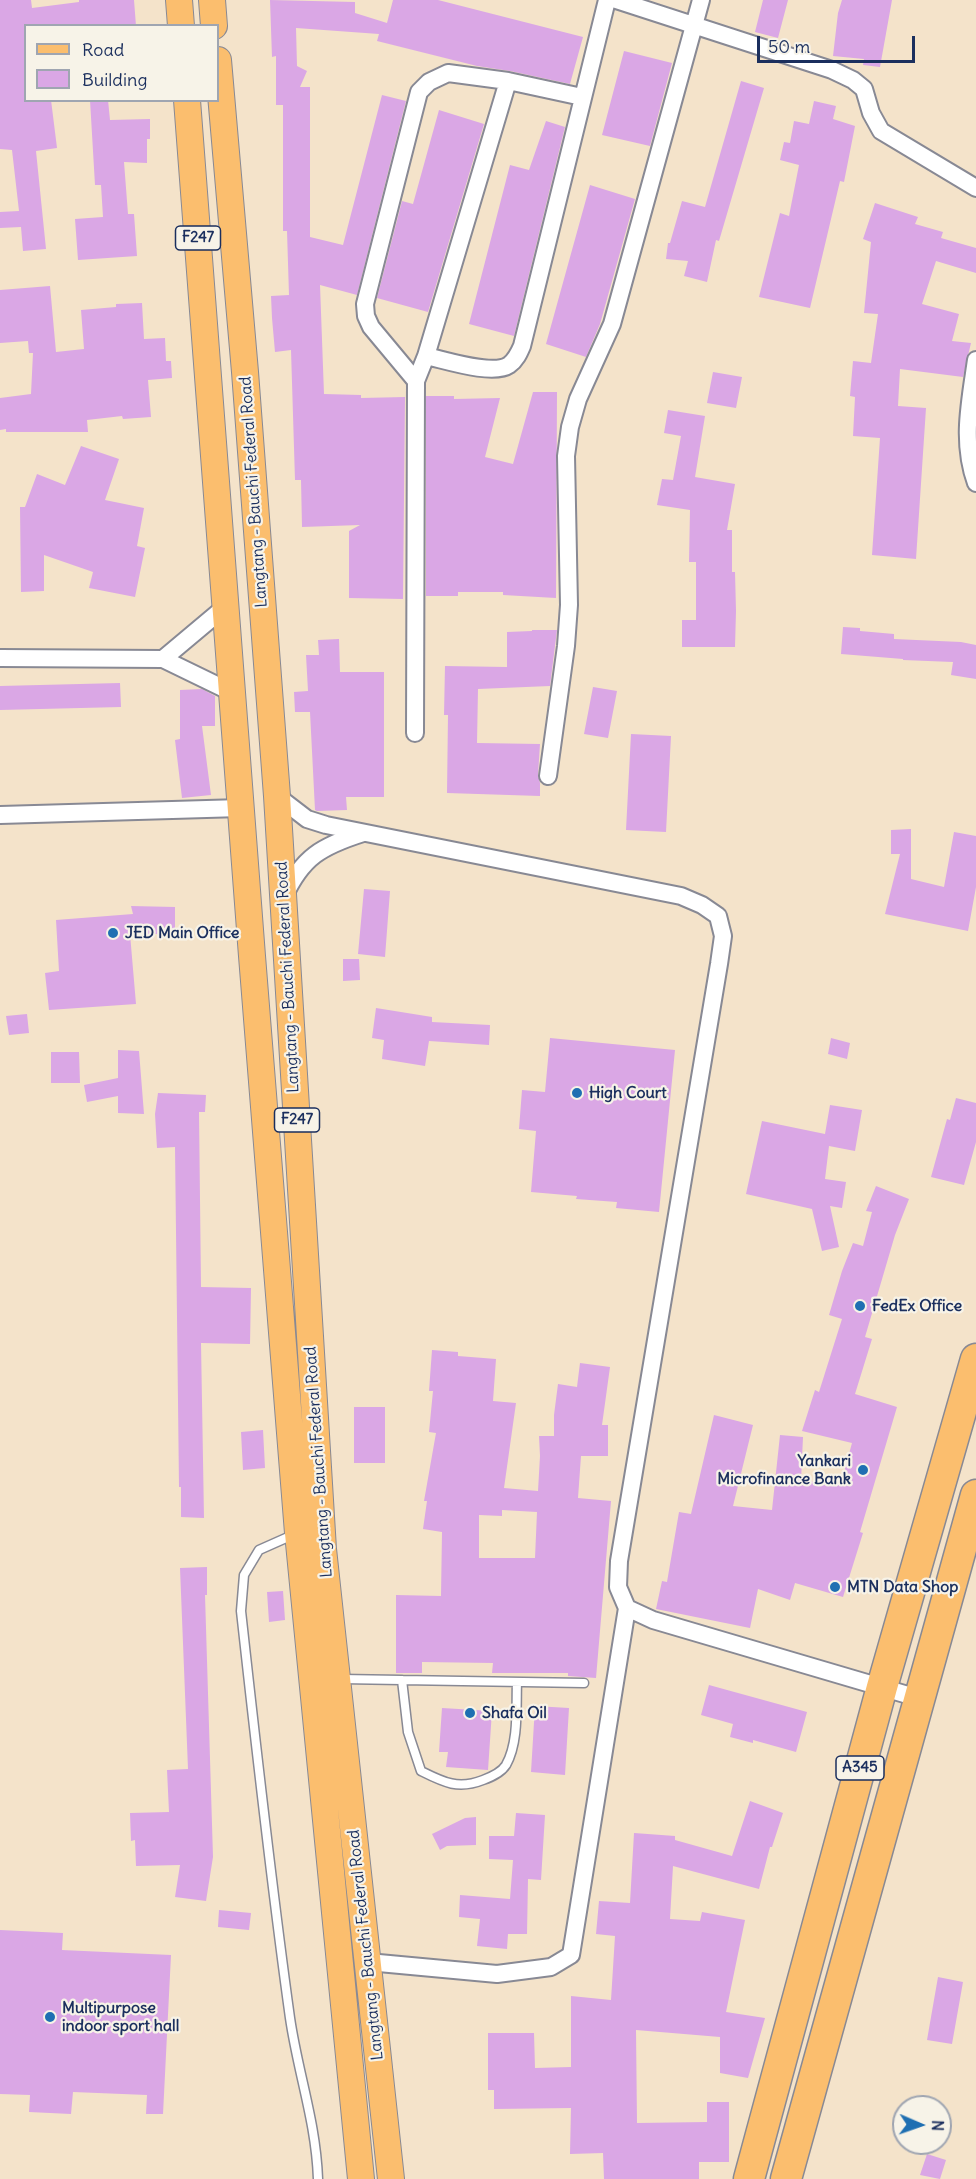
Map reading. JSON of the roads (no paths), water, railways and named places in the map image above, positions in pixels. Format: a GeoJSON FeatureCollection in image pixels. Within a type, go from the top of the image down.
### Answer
{"type":"FeatureCollection","features":[{"type":"Feature","properties":{"kind":"highway","name":"A345"},"geometry":{"type":"LineString","coordinates":[[749,2179],[882,1688],[976,1359]]}},
{"type":"Feature","properties":{"kind":"highway"},"geometry":{"type":"LineString","coordinates":[[945,1466],[976,1476]]}},
{"type":"Feature","properties":{"kind":"highway","name":"A345"},"geometry":{"type":"LineString","coordinates":[[786,2179],[976,1495]]}},
{"type":"Feature","properties":{"kind":"main road"},"geometry":{"type":"LineString","coordinates":[[179,0],[181,24]]}},
{"type":"Feature","properties":{"kind":"main road"},"geometry":{"type":"LineString","coordinates":[[212,0],[214,24]]}},
{"type":"Feature","properties":{"kind":"main road","name":"Langtang - Bauchi Federal Road"},"geometry":{"type":"LineString","coordinates":[[219,72],[245,372],[277,796],[323,1549],[391,2179]]}},
{"type":"Feature","properties":{"kind":"main road","name":"Langtang - Bauchi Federal Road"},"geometry":{"type":"LineString","coordinates":[[187,102],[298,1533],[361,2179]]}},
{"type":"Feature","properties":{"kind":"main road"},"geometry":{"type":"LineString","coordinates":[[208,375],[245,372]]}},
{"type":"Feature","properties":{"kind":"main road"},"geometry":{"type":"LineString","coordinates":[[252,956],[286,954]]}},
{"type":"Feature","properties":{"kind":"street"},"geometry":{"type":"LineString","coordinates":[[426,356],[492,370],[508,366],[517,357],[522,346],[607,0]]}},
{"type":"Feature","properties":{"kind":"street"},"geometry":{"type":"LineString","coordinates":[[616,0],[832,70],[853,80],[864,89],[871,113],[880,131],[976,188]]}},
{"type":"Feature","properties":{"kind":"street"},"geometry":{"type":"LineString","coordinates":[[548,776],[566,646],[569,605],[567,456],[570,427],[578,399],[612,324],[702,0]]}},
{"type":"Feature","properties":{"kind":"street"},"geometry":{"type":"LineString","coordinates":[[416,381],[371,327],[366,316],[365,304],[419,92],[429,82],[448,73],[508,81],[582,97]]}},
{"type":"Feature","properties":{"kind":"street"},"geometry":{"type":"LineString","coordinates":[[415,733],[416,381],[426,356],[508,81]]}},
{"type":"Feature","properties":{"kind":"street"},"geometry":{"type":"LineString","coordinates":[[976,360],[967,427],[968,458],[976,483]]}},
{"type":"Feature","properties":{"kind":"street"},"geometry":{"type":"LineString","coordinates":[[163,658],[225,607]]}},
{"type":"Feature","properties":{"kind":"street"},"geometry":{"type":"LineString","coordinates":[[0,658],[163,658],[233,693]]}},
{"type":"Feature","properties":{"kind":"street"},"geometry":{"type":"LineString","coordinates":[[277,796],[307,819],[363,833],[681,896],[702,904],[718,916],[723,936],[619,1561],[618,1587],[627,1608],[571,1955],[551,1967],[497,1974],[368,1962]]}},
{"type":"Feature","properties":{"kind":"street"},"geometry":{"type":"LineString","coordinates":[[0,815],[241,808]]}},
{"type":"Feature","properties":{"kind":"street"},"geometry":{"type":"LineString","coordinates":[[283,900],[301,868],[318,851],[335,842],[363,833]]}},
{"type":"Feature","properties":{"kind":"street"},"geometry":{"type":"LineString","coordinates":[[627,1608],[653,1620],[918,1698]]}},
{"type":"Feature","properties":{"kind":"lane"},"geometry":{"type":"LineString","coordinates":[[298,1533],[259,1550],[244,1575],[241,1611],[280,1950],[292,2030],[313,2124],[318,2179]]}},
{"type":"Feature","properties":{"kind":"lane"},"geometry":{"type":"LineString","coordinates":[[337,1679],[584,1683]]}},
{"type":"Feature","properties":{"kind":"lane"},"geometry":{"type":"LineString","coordinates":[[402,1680],[408,1732],[421,1771],[445,1784],[470,1785],[495,1775],[505,1765],[514,1741],[517,1682]]}},
{"type":"Feature","properties":{"kind":"place","name":"JED Main Office"},"geometry":{"type":"Point","coordinates":[113,933]}},
{"type":"Feature","properties":{"kind":"place","name":"High Court"},"geometry":{"type":"Point","coordinates":[577,1093]}},
{"type":"Feature","properties":{"kind":"place","name":"FedEx Office"},"geometry":{"type":"Point","coordinates":[860,1306]}},
{"type":"Feature","properties":{"kind":"place","name":"Yankari Microfinance Bank"},"geometry":{"type":"Point","coordinates":[863,1470]}},
{"type":"Feature","properties":{"kind":"place","name":"MTN Data Shop"},"geometry":{"type":"Point","coordinates":[835,1587]}},
{"type":"Feature","properties":{"kind":"place","name":"Shafa Oil"},"geometry":{"type":"Point","coordinates":[470,1713]}},
{"type":"Feature","properties":{"kind":"place","name":"Multipurpose indoor sport hall"},"geometry":{"type":"Point","coordinates":[50,2017]}}]}
